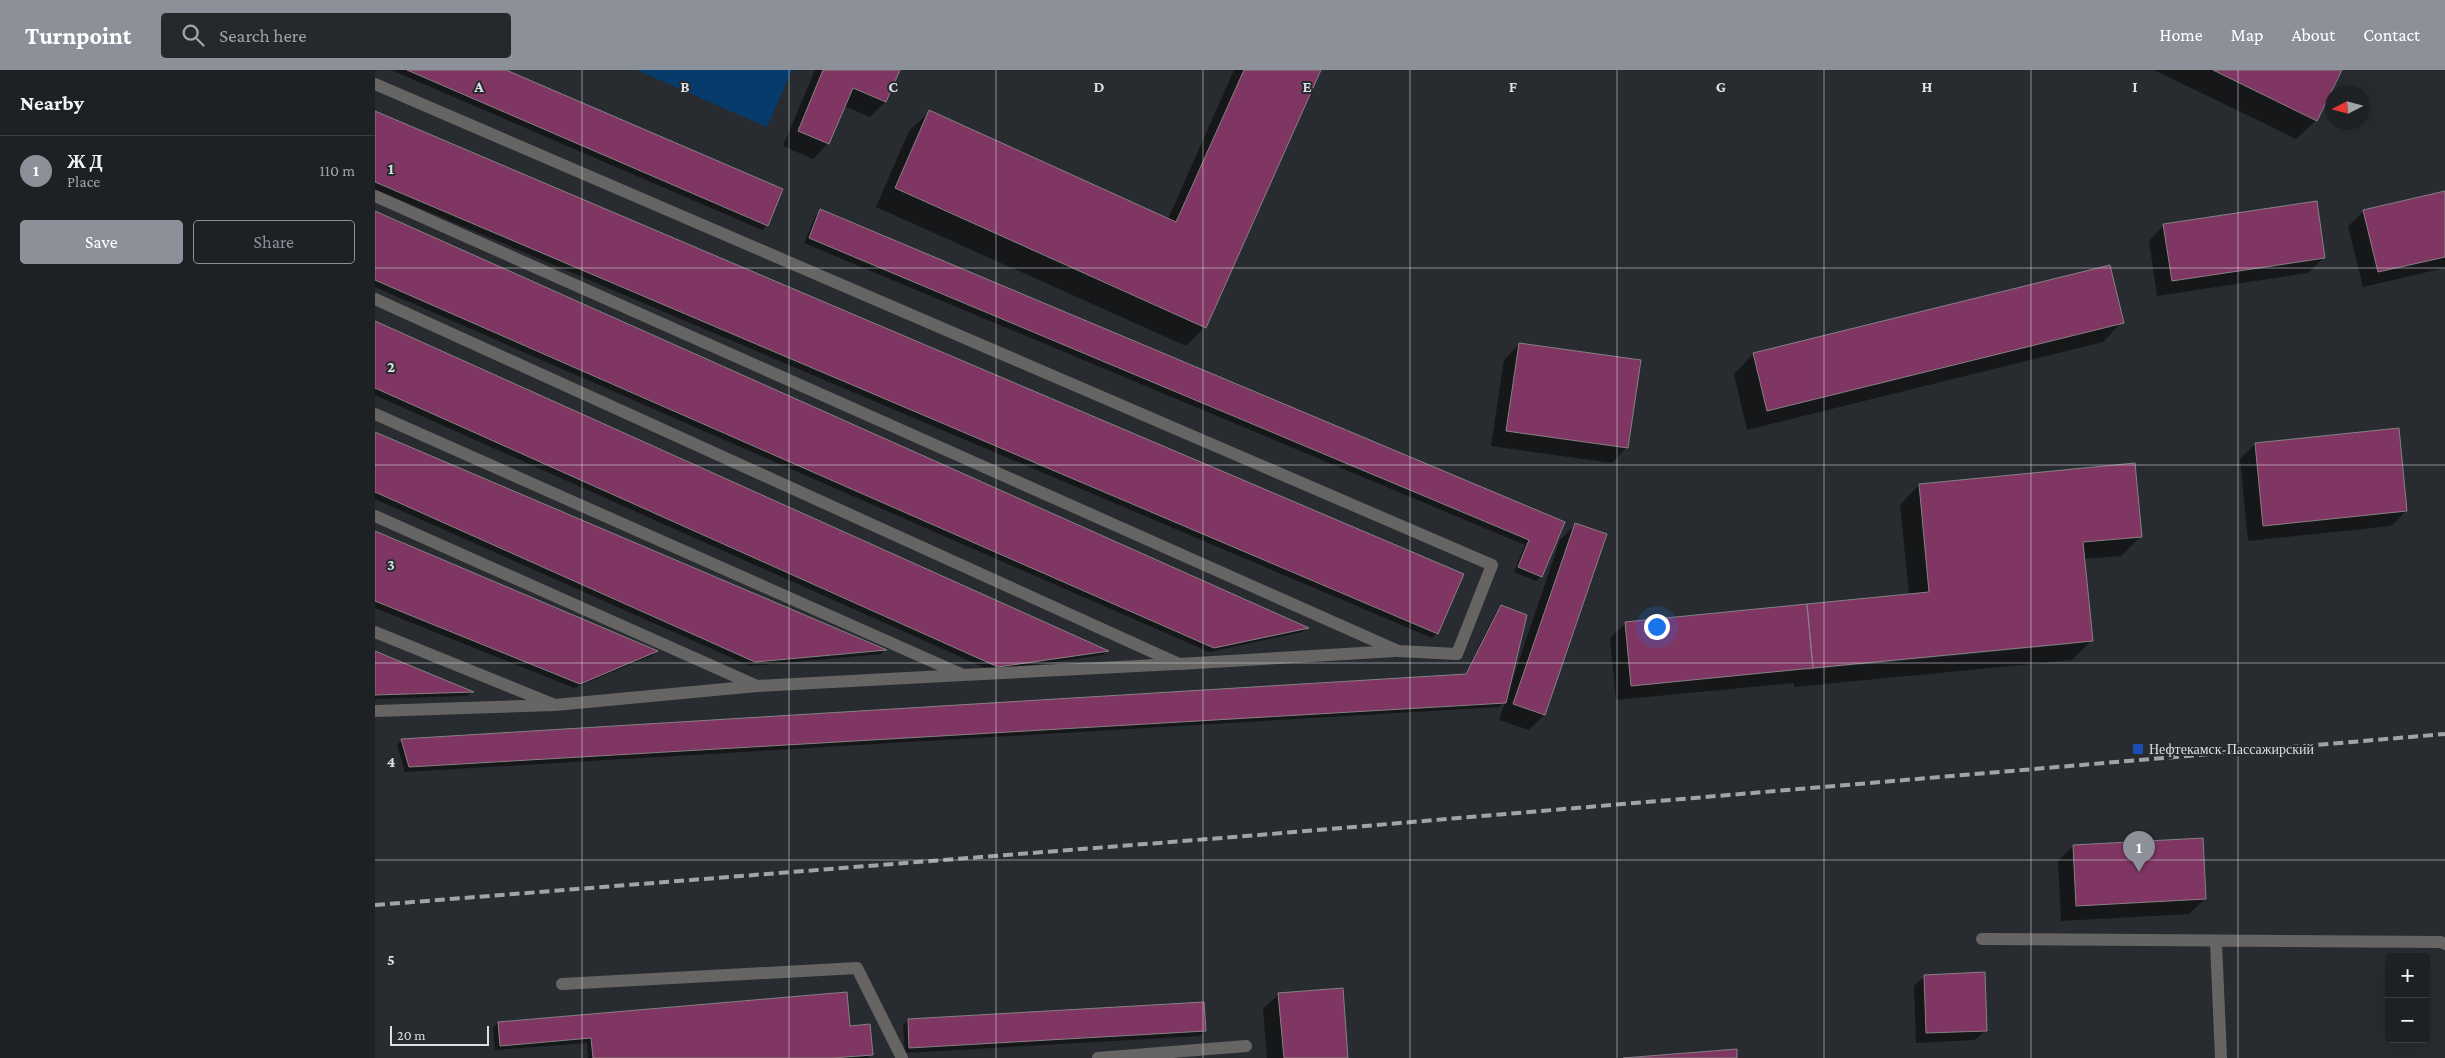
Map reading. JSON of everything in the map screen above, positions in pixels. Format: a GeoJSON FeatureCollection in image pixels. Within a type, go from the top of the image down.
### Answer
{"type":"FeatureCollection","features":[{"type":"Feature","properties":{"kind":"lane"},"geometry":{"type":"LineString","coordinates":[[375,84],[1492,565],[1457,654],[1398,651],[757,686],[555,705],[375,711]]}},
{"type":"Feature","properties":{"kind":"lane"},"geometry":{"type":"LineString","coordinates":[[375,196],[1398,651]]}},
{"type":"Feature","properties":{"kind":"lane"},"geometry":{"type":"LineString","coordinates":[[375,299],[1179,664]]}},
{"type":"Feature","properties":{"kind":"lane"},"geometry":{"type":"LineString","coordinates":[[375,414],[963,675]]}},
{"type":"Feature","properties":{"kind":"lane"},"geometry":{"type":"LineString","coordinates":[[375,516],[757,686]]}},
{"type":"Feature","properties":{"kind":"lane"},"geometry":{"type":"LineString","coordinates":[[375,632],[555,705]]}},
{"type":"Feature","properties":{"kind":"lane"},"geometry":{"type":"LineString","coordinates":[[1982,940],[2441,942],[2445,944]]}},
{"type":"Feature","properties":{"kind":"lane"},"geometry":{"type":"LineString","coordinates":[[2216,942],[2221,1058]]}},
{"type":"Feature","properties":{"kind":"lane"},"geometry":{"type":"LineString","coordinates":[[562,984],[857,968],[902,1058]]}},
{"type":"Feature","properties":{"kind":"lane"},"geometry":{"type":"LineString","coordinates":[[1098,1058],[1247,1046]]}},
{"type":"Feature","properties":{"kind":"shaded area"},"geometry":{"type":"Polygon","coordinates":[[[637,70],[792,70],[767,127],[637,70]]]}},
{"type":"Feature","properties":{"kind":"building"},"geometry":{"type":"Polygon","coordinates":[[[407,70],[506,70],[783,189],[768,226],[407,70]]]}},
{"type":"Feature","properties":{"kind":"building"},"geometry":{"type":"Polygon","coordinates":[[[823,70],[900,70],[886,102],[853,88],[829,144],[798,131],[823,70]]]}},
{"type":"Feature","properties":{"kind":"building"},"geometry":{"type":"Polygon","coordinates":[[[1244,70],[1321,70],[1206,328],[895,188],[929,110],[1176,222],[1244,70]]]}},
{"type":"Feature","properties":{"kind":"building"},"geometry":{"type":"Polygon","coordinates":[[[2213,70],[2342,70],[2335,85],[2325,85],[2325,105],[2317,121],[2213,70]]]}},
{"type":"Feature","properties":{"kind":"building"},"geometry":{"type":"Polygon","coordinates":[[[375,111],[1464,574],[1438,634],[375,182],[375,111]]]}},
{"type":"Feature","properties":{"kind":"building"},"geometry":{"type":"Polygon","coordinates":[[[2445,191],[2445,257],[2378,272],[2363,210],[2445,191]]]}},
{"type":"Feature","properties":{"kind":"building"},"geometry":{"type":"Polygon","coordinates":[[[2317,201],[2325,258],[2172,281],[2163,224],[2317,201]]]}},
{"type":"Feature","properties":{"kind":"building"},"geometry":{"type":"Polygon","coordinates":[[[820,209],[1565,522],[1542,577],[1518,567],[1529,540],[809,238],[820,209]]]}},
{"type":"Feature","properties":{"kind":"building"},"geometry":{"type":"Polygon","coordinates":[[[375,211],[1309,628],[1214,648],[375,280],[375,211]]]}},
{"type":"Feature","properties":{"kind":"building"},"geometry":{"type":"Polygon","coordinates":[[[2110,265],[2124,323],[1767,411],[1753,353],[2110,265]]]}},
{"type":"Feature","properties":{"kind":"building"},"geometry":{"type":"Polygon","coordinates":[[[375,321],[1109,651],[998,667],[375,388],[375,321]]]}},
{"type":"Feature","properties":{"kind":"building"},"geometry":{"type":"Polygon","coordinates":[[[1519,343],[1641,360],[1628,448],[1506,431],[1519,343]]]}},
{"type":"Feature","properties":{"kind":"building"},"geometry":{"type":"Polygon","coordinates":[[[2399,428],[2407,511],[2263,526],[2255,443],[2399,428]]]}},
{"type":"Feature","properties":{"kind":"building"},"geometry":{"type":"Polygon","coordinates":[[[375,432],[887,650],[755,662],[375,492],[375,432]]]}},
{"type":"Feature","properties":{"kind":"building"},"geometry":{"type":"Polygon","coordinates":[[[2135,463],[2142,537],[2083,542],[2093,641],[1813,668],[1807,604],[1929,592],[1919,484],[2135,463]]]}},
{"type":"Feature","properties":{"kind":"building"},"geometry":{"type":"Polygon","coordinates":[[[1575,523],[1607,534],[1545,715],[1513,704],[1575,523]]]}},
{"type":"Feature","properties":{"kind":"building"},"geometry":{"type":"Polygon","coordinates":[[[375,531],[658,651],[580,684],[375,601],[375,531]]]}},
{"type":"Feature","properties":{"kind":"building"},"geometry":{"type":"Polygon","coordinates":[[[1807,604],[1813,668],[1631,686],[1625,622],[1807,604]]]}},
{"type":"Feature","properties":{"kind":"building"},"geometry":{"type":"Polygon","coordinates":[[[1501,605],[1527,615],[1506,703],[409,767],[401,739],[1466,674],[1501,605]]]}},
{"type":"Feature","properties":{"kind":"building"},"geometry":{"type":"Polygon","coordinates":[[[375,651],[474,692],[375,695],[375,651]]]}},
{"type":"Feature","properties":{"kind":"building"},"geometry":{"type":"Polygon","coordinates":[[[2203,838],[2206,899],[2076,906],[2073,845],[2203,838]]]}},
{"type":"Feature","properties":{"kind":"building"},"geometry":{"type":"Polygon","coordinates":[[[1985,972],[1987,1031],[1926,1033],[1924,975],[1985,972]]]}},
{"type":"Feature","properties":{"kind":"building"},"geometry":{"type":"Polygon","coordinates":[[[1343,988],[1348,1058],[1284,1058],[1278,993],[1343,988]]]}},
{"type":"Feature","properties":{"kind":"building"},"geometry":{"type":"Polygon","coordinates":[[[847,992],[850,1026],[870,1024],[873,1055],[832,1058],[593,1058],[591,1038],[500,1046],[498,1022],[847,992]]]}},
{"type":"Feature","properties":{"kind":"building"},"geometry":{"type":"Polygon","coordinates":[[[1204,1002],[1206,1031],[909,1048],[908,1019],[1204,1002]]]}},
{"type":"Feature","properties":{"kind":"building"},"geometry":{"type":"Polygon","coordinates":[[[1737,1049],[1737,1058],[1623,1058],[1737,1049]]]}},
{"type":"Feature","properties":{"kind":"railway"},"geometry":{"type":"LineString","coordinates":[[375,905],[1259,835],[2445,734]]}},
{"type":"Feature","properties":{"kind":"place","name":"Нефтекамск-Пассажирский"},"geometry":{"type":"Point","coordinates":[2138,749]}},
{"type":"Feature","properties":{"kind":"place","name":"Ж Д"},"geometry":{"type":"Point","coordinates":[2139,872]}}]}
